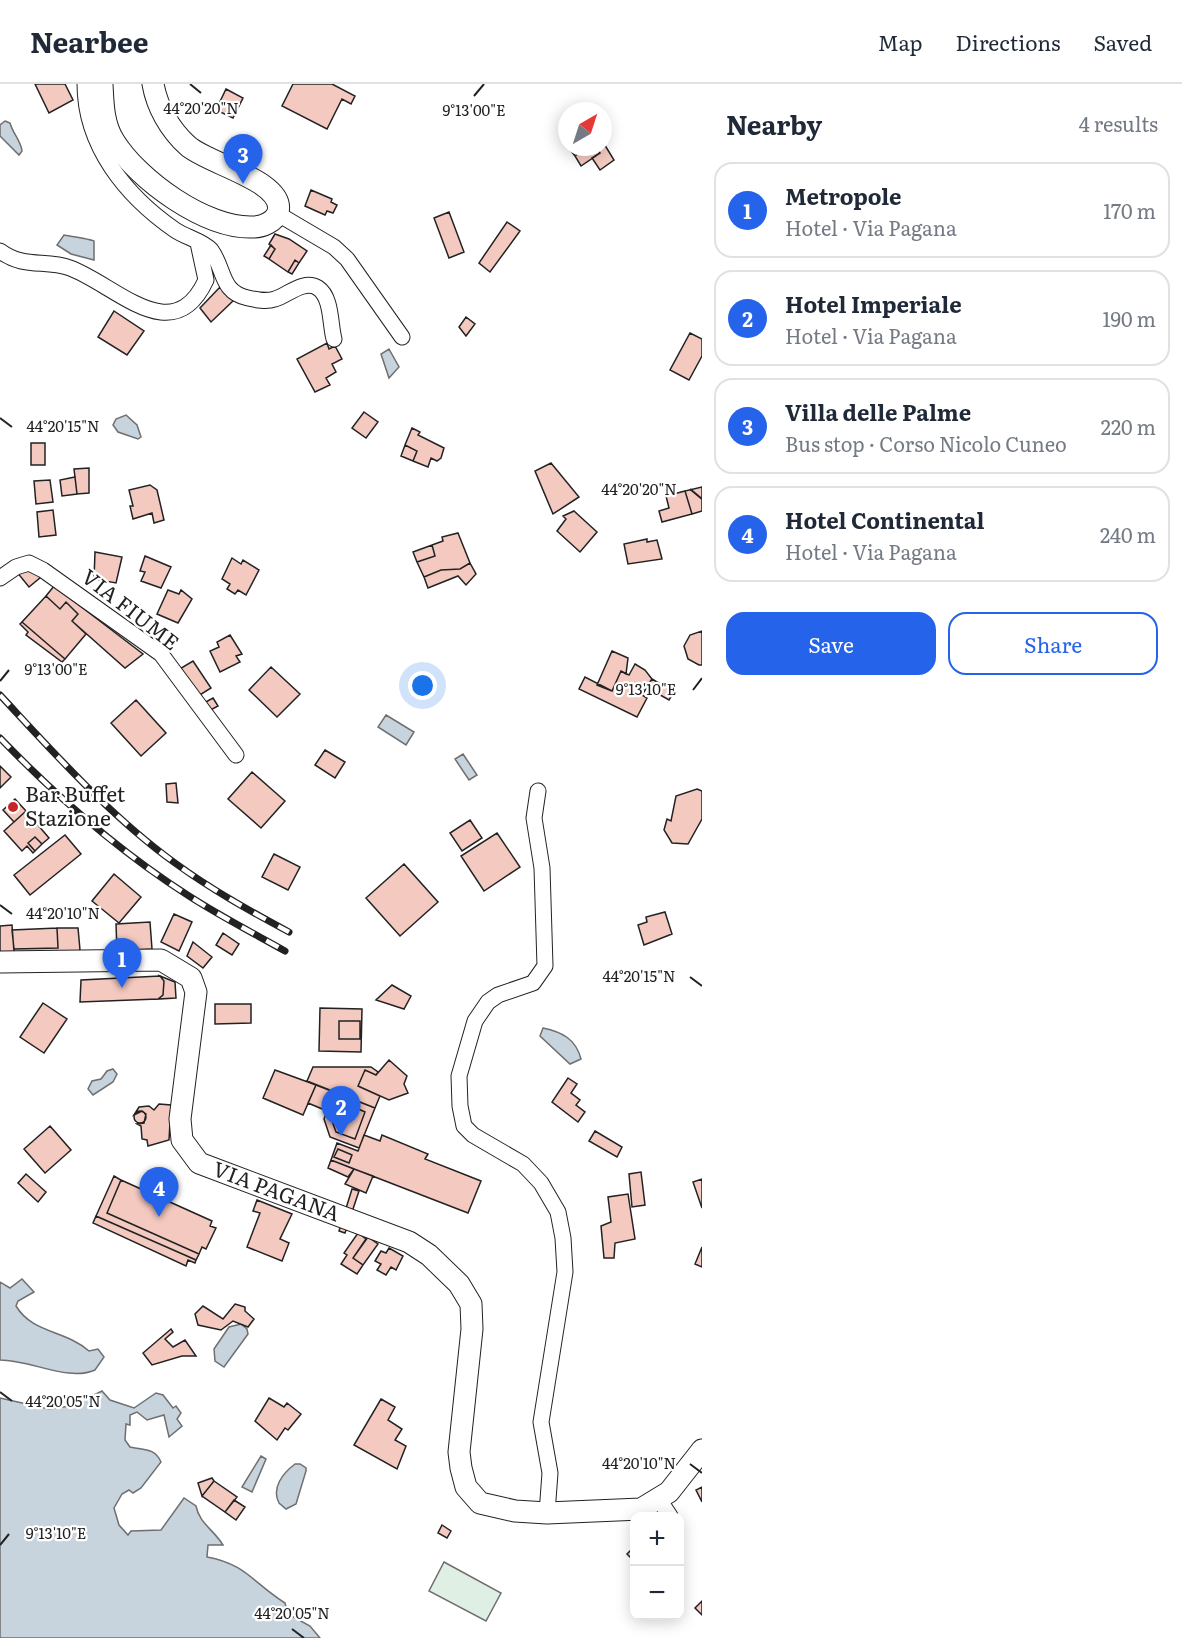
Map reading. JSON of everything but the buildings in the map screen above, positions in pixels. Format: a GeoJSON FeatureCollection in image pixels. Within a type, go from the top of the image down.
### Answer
{"type":"FeatureCollection","features":[{"type":"Feature","properties":{"kind":"main road"},"geometry":{"type":"LineString","coordinates":[[102,84],[105,120],[113,140],[130,161],[169,195],[199,214],[227,225],[261,227],[278,214],[279,202],[268,187],[204,158],[189,147],[164,116],[153,84]]}},
{"type":"Feature","properties":{"kind":"main road","name":"VIA PAGANA"},"geometry":{"type":"LineString","coordinates":[[0,962],[161,960],[191,978],[196,992],[180,1119],[182,1140],[190,1155],[210,1170],[341,1215],[409,1242],[445,1268],[459,1284],[471,1304],[472,1329],[459,1452],[466,1487],[480,1503],[516,1511],[547,1513],[641,1509],[669,1492],[702,1450]]}},
{"type":"Feature","properties":{"kind":"street"},"geometry":{"type":"LineString","coordinates":[[85,84],[91,129],[114,172],[145,207],[177,231],[210,250],[224,281],[233,292],[246,298],[274,299],[306,285],[317,288],[326,298],[334,339]]}},
{"type":"Feature","properties":{"kind":"street"},"geometry":{"type":"LineString","coordinates":[[278,214],[334,247],[348,259],[402,337]]}},
{"type":"Feature","properties":{"kind":"street"},"geometry":{"type":"LineString","coordinates":[[0,250],[28,264],[59,264],[89,275],[154,313],[167,314],[181,309],[195,299],[206,280],[198,243]]}},
{"type":"Feature","properties":{"kind":"street","name":"VIA FIUME"},"geometry":{"type":"LineString","coordinates":[[0,578],[16,567],[29,563],[43,570],[161,654],[236,755]]}},
{"type":"Feature","properties":{"kind":"street"},"geometry":{"type":"LineString","coordinates":[[538,791],[534,818],[542,868],[545,966],[534,983],[498,995],[488,1002],[475,1021],[459,1076],[460,1106],[464,1126],[473,1135],[523,1164],[542,1183],[558,1212],[563,1238],[565,1272],[541,1422],[550,1473],[547,1513]]}},
{"type":"Feature","properties":{"kind":"street"},"geometry":{"type":"LineString","coordinates":[[658,1498],[667,1512]]}},
{"type":"Feature","properties":{"kind":"green space"},"geometry":{"type":"Polygon","coordinates":[[[444,1562],[501,1593],[486,1621],[429,1591],[444,1562]]]}},
{"type":"Feature","properties":{"kind":"shaded area"},"geometry":{"type":"Polygon","coordinates":[[[5,121],[10,123],[20,144],[22,151],[19,155],[0,136],[0,125],[5,121]]]}},
{"type":"Feature","properties":{"kind":"shaded area"},"geometry":{"type":"Polygon","coordinates":[[[64,235],[94,241],[94,260],[71,254],[57,245],[64,235]]]}},
{"type":"Feature","properties":{"kind":"shaded area"},"geometry":{"type":"Polygon","coordinates":[[[389,349],[399,367],[389,378],[381,354],[389,349]]]}},
{"type":"Feature","properties":{"kind":"shaded area"},"geometry":{"type":"Polygon","coordinates":[[[126,415],[137,425],[141,437],[138,439],[118,432],[113,425],[116,419],[126,415]]]}},
{"type":"Feature","properties":{"kind":"shaded area"},"geometry":{"type":"Polygon","coordinates":[[[386,715],[414,732],[406,745],[378,727],[386,715]]]}},
{"type":"Feature","properties":{"kind":"shaded area"},"geometry":{"type":"Polygon","coordinates":[[[463,754],[477,775],[469,780],[455,759],[463,754]]]}},
{"type":"Feature","properties":{"kind":"shaded area"},"geometry":{"type":"Polygon","coordinates":[[[543,1028],[572,1041],[581,1059],[570,1064],[540,1036],[543,1028]]]}},
{"type":"Feature","properties":{"kind":"shaded area"},"geometry":{"type":"Polygon","coordinates":[[[113,1069],[117,1074],[113,1082],[93,1095],[88,1089],[92,1081],[101,1079],[107,1071],[113,1069]]]}},
{"type":"Feature","properties":{"kind":"shaded area"},"geometry":{"type":"Polygon","coordinates":[[[22,1279],[34,1292],[18,1301],[16,1306],[23,1315],[40,1327],[70,1339],[89,1351],[98,1349],[104,1357],[95,1370],[74,1374],[0,1360],[0,1282],[10,1288],[22,1279]]]}},
{"type":"Feature","properties":{"kind":"shaded area"},"geometry":{"type":"Polygon","coordinates":[[[241,1324],[247,1329],[248,1334],[224,1367],[215,1361],[214,1349],[229,1327],[241,1324]]]}},
{"type":"Feature","properties":{"kind":"shaded area"},"geometry":{"type":"Polygon","coordinates":[[[102,1391],[110,1400],[134,1408],[156,1393],[163,1395],[173,1408],[176,1406],[181,1413],[177,1419],[182,1426],[169,1437],[164,1415],[147,1420],[137,1412],[130,1415],[130,1425],[126,1424],[125,1440],[130,1447],[156,1454],[161,1462],[141,1488],[133,1493],[129,1490],[122,1494],[114,1508],[119,1525],[128,1535],[131,1531],[161,1530],[184,1498],[196,1506],[203,1522],[223,1545],[208,1545],[207,1557],[231,1564],[249,1575],[285,1603],[288,1614],[310,1626],[320,1638],[0,1638],[0,1398],[49,1409],[77,1405],[82,1397],[92,1396],[102,1391]]]}},
{"type":"Feature","properties":{"kind":"shaded area"},"geometry":{"type":"Polygon","coordinates":[[[261,1456],[266,1459],[252,1492],[242,1487],[261,1456]]]}},
{"type":"Feature","properties":{"kind":"shaded area"},"geometry":{"type":"Polygon","coordinates":[[[295,1464],[300,1464],[306,1468],[306,1471],[296,1504],[286,1509],[279,1503],[277,1486],[286,1472],[295,1464]]]}},
{"type":"Feature","properties":{"kind":"railway"},"geometry":{"type":"LineString","coordinates":[[0,695],[84,784],[151,845],[217,891],[289,932]]}},
{"type":"Feature","properties":{"kind":"railway"},"geometry":{"type":"LineString","coordinates":[[0,738],[90,823],[138,861],[201,903],[285,951]]}},
{"type":"Feature","properties":{"kind":"place","name":"Villa delle Palme"},"geometry":{"type":"Point","coordinates":[243,184]}},
{"type":"Feature","properties":{"kind":"place","name":"Bar Buffet Stazione"},"geometry":{"type":"Point","coordinates":[13,807]}},
{"type":"Feature","properties":{"kind":"place","name":"Metropole"},"geometry":{"type":"Point","coordinates":[122,988]}},
{"type":"Feature","properties":{"kind":"place","name":"Hotel Imperiale"},"geometry":{"type":"Point","coordinates":[341,1136]}},
{"type":"Feature","properties":{"kind":"place","name":"Hotel Continental"},"geometry":{"type":"Point","coordinates":[159,1217]}}]}
